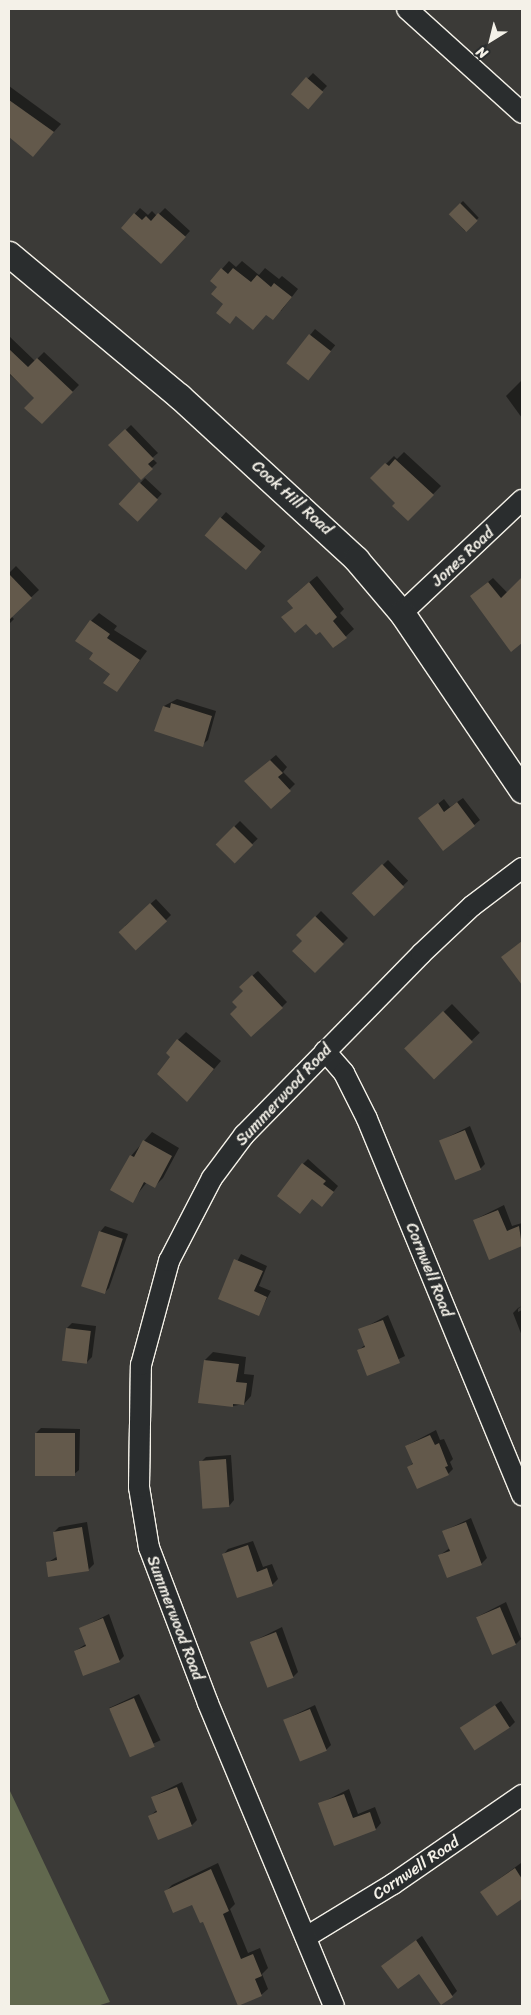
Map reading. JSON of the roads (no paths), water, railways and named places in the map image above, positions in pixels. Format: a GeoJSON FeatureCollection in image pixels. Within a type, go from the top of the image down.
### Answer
{"type":"FeatureCollection","features":[{"type":"Feature","properties":{"kind":"street"},"geometry":{"type":"LineString","coordinates":[[407,9],[522,113]]}},
{"type":"Feature","properties":{"kind":"street","name":"Cook Hill Road"},"geometry":{"type":"LineString","coordinates":[[9,254],[147,368],[323,525],[383,588],[402,613],[522,790]]}},
{"type":"Feature","properties":{"kind":"street","name":"Jones Road"},"geometry":{"type":"LineString","coordinates":[[402,613],[522,500]]}},
{"type":"Feature","properties":{"kind":"street","name":"Summerwood Road"},"geometry":{"type":"LineString","coordinates":[[334,2006],[163,1592],[149,1548],[139,1487],[138,1436],[141,1365],[151,1321],[173,1252],[212,1178],[244,1135],[472,906],[522,868]]}},
{"type":"Feature","properties":{"kind":"street","name":"Cornwell Road"},"geometry":{"type":"LineString","coordinates":[[326,1051],[344,1073],[367,1120],[522,1495]]}},
{"type":"Feature","properties":{"kind":"street","name":"Cornwell Road"},"geometry":{"type":"LineString","coordinates":[[306,1937],[393,1884],[522,1794]]}}]}
